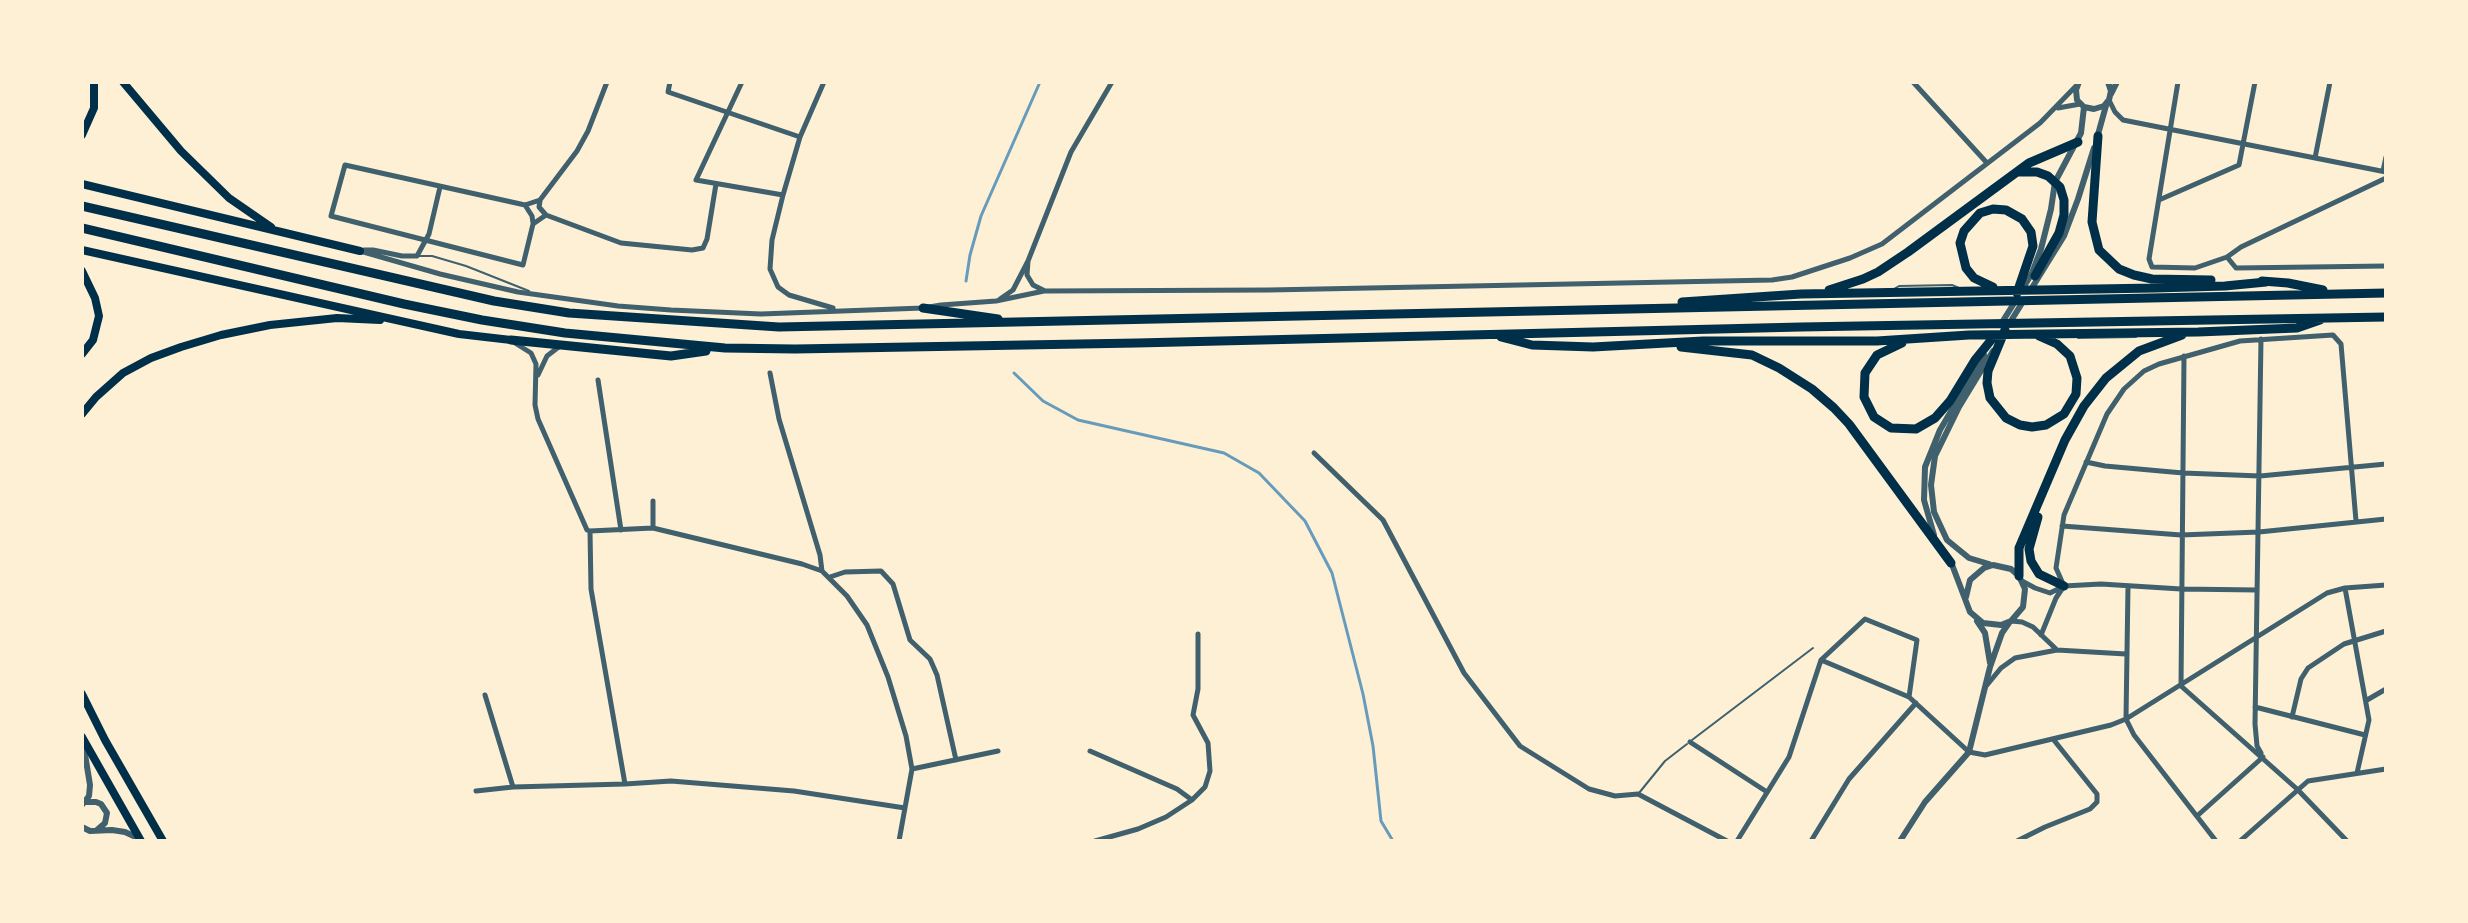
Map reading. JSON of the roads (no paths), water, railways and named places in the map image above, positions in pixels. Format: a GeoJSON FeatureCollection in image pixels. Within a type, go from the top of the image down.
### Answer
{"type":"FeatureCollection","features":[{"type":"Feature","properties":{"kind":"highway"},"geometry":{"type":"LineString","coordinates":[[2098,136],[2092,222],[2099,250],[2119,269],[2152,279],[2288,283],[2342,294]]}},
{"type":"Feature","properties":{"kind":"highway"},"geometry":{"type":"LineString","coordinates":[[1801,294],[1835,289],[1878,272],[2038,157],[2078,142]]}},
{"type":"Feature","properties":{"kind":"highway"},"geometry":{"type":"LineString","coordinates":[[2015,308],[2059,233],[2064,215],[2064,200],[2055,182],[2037,172],[2017,172]]}},
{"type":"Feature","properties":{"kind":"highway"},"geometry":{"type":"LineString","coordinates":[[82,206],[494,301],[569,313],[779,327],[2386,293]]}},
{"type":"Feature","properties":{"kind":"highway"},"geometry":{"type":"LineString","coordinates":[[2004,290],[1987,286],[1974,278],[1962,257],[1960,243],[1964,231],[1980,213],[1993,209],[2006,210],[2022,219],[2031,232],[2033,274]]}},
{"type":"Feature","properties":{"kind":"highway"},"geometry":{"type":"LineString","coordinates":[[82,228],[482,320],[565,333],[725,348],[2386,317]]}},
{"type":"Feature","properties":{"kind":"highway"},"geometry":{"type":"LineString","coordinates":[[1644,308],[1702,300],[1801,294],[2225,286],[2266,282]]}},
{"type":"Feature","properties":{"kind":"highway"},"geometry":{"type":"LineString","coordinates":[[923,308],[1025,323]]}},
{"type":"Feature","properties":{"kind":"highway"},"geometry":{"type":"LineString","coordinates":[[1490,335],[1532,345],[1593,347],[1703,341],[1910,340],[1969,335],[2297,328],[2328,317]]}},
{"type":"Feature","properties":{"kind":"highway"},"geometry":{"type":"LineString","coordinates":[[1910,340],[1877,355],[1865,373],[1864,397],[1874,417],[1891,428],[1916,429],[1935,418],[1985,359],[2005,330]]}},
{"type":"Feature","properties":{"kind":"highway"},"geometry":{"type":"LineString","coordinates":[[2020,578],[2019,548],[2045,484],[2078,418],[2106,378],[2139,351],[2176,336],[2198,332]]}},
{"type":"Feature","properties":{"kind":"highway"},"geometry":{"type":"LineString","coordinates":[[1992,339],[1985,359],[1990,398],[2006,418],[2020,425],[2046,425],[2070,407],[2076,394],[2077,378],[2070,356],[2057,344],[2036,334]]}},
{"type":"Feature","properties":{"kind":"highway"},"geometry":{"type":"LineString","coordinates":[[511,340],[671,356],[725,348]]}},
{"type":"Feature","properties":{"kind":"highway"},"geometry":{"type":"LineString","coordinates":[[1646,345],[1752,355],[1805,384],[1849,424],[1951,563]]}},
{"type":"Feature","properties":{"kind":"highway"},"geometry":{"type":"LineString","coordinates":[[2045,484],[2031,536],[2031,561],[2039,574],[2064,586]]}},
{"type":"Feature","properties":{"kind":"main road"},"geometry":{"type":"LineString","coordinates":[[82,135],[94,108],[94,82]]}},
{"type":"Feature","properties":{"kind":"main road"},"geometry":{"type":"LineString","coordinates":[[123,82],[181,151],[229,198],[275,230]]}},
{"type":"Feature","properties":{"kind":"main road"},"geometry":{"type":"LineString","coordinates":[[82,184],[360,251]]}},
{"type":"Feature","properties":{"kind":"main road"},"geometry":{"type":"LineString","coordinates":[[82,250],[459,334],[511,340]]}},
{"type":"Feature","properties":{"kind":"main road"},"geometry":{"type":"LineString","coordinates":[[82,271],[95,298],[99,316],[93,340],[82,354]]}},
{"type":"Feature","properties":{"kind":"main road"},"geometry":{"type":"LineString","coordinates":[[82,414],[123,373],[151,358],[221,335],[270,325],[337,318],[405,322]]}},
{"type":"Feature","properties":{"kind":"main road"},"geometry":{"type":"LineString","coordinates":[[82,694],[163,841]]}},
{"type":"Feature","properties":{"kind":"main road"},"geometry":{"type":"LineString","coordinates":[[82,738],[141,840]]}},
{"type":"Feature","properties":{"kind":"street"},"geometry":{"type":"LineString","coordinates":[[607,82],[577,151],[540,200],[539,207],[546,215],[632,245],[692,250],[703,248],[716,184]]}},
{"type":"Feature","properties":{"kind":"street"},"geometry":{"type":"LineString","coordinates":[[670,82],[668,92],[800,137]]}},
{"type":"Feature","properties":{"kind":"street"},"geometry":{"type":"LineString","coordinates":[[742,82],[696,180],[783,195]]}},
{"type":"Feature","properties":{"kind":"street"},"geometry":{"type":"LineString","coordinates":[[824,82],[800,137],[783,195],[772,240],[770,269],[778,287],[789,295],[838,310]]}},
{"type":"Feature","properties":{"kind":"street"},"geometry":{"type":"LineString","coordinates":[[996,301],[1013,290],[1028,261],[1071,152],[1112,82]]}},
{"type":"Feature","properties":{"kind":"street"},"geometry":{"type":"LineString","coordinates":[[1913,82],[1987,163]]}},
{"type":"Feature","properties":{"kind":"street"},"geometry":{"type":"LineString","coordinates":[[2108,82],[2109,99],[2123,120],[2385,171],[2386,157]]}},
{"type":"Feature","properties":{"kind":"street"},"geometry":{"type":"LineString","coordinates":[[2005,330],[2033,274],[2064,236],[2117,82]]}},
{"type":"Feature","properties":{"kind":"street"},"geometry":{"type":"LineString","coordinates":[[2178,82],[2149,259],[2152,267],[2195,268],[2227,257],[2241,247],[2386,178]]}},
{"type":"Feature","properties":{"kind":"street"},"geometry":{"type":"LineString","coordinates":[[2159,200],[2239,165],[2255,82]]}},
{"type":"Feature","properties":{"kind":"street"},"geometry":{"type":"LineString","coordinates":[[2315,158],[2330,82]]}},
{"type":"Feature","properties":{"kind":"street"},"geometry":{"type":"LineString","coordinates":[[2055,182],[2078,142],[2084,123],[2082,105],[2076,95],[2078,84]]}},
{"type":"Feature","properties":{"kind":"street"},"geometry":{"type":"LineString","coordinates":[[360,251],[440,274],[542,296],[618,306],[708,312],[812,313],[923,308],[996,301],[1045,291],[1285,290],[1772,280],[1792,277],[1870,251],[2054,110],[2078,84]]}},
{"type":"Feature","properties":{"kind":"street"},"geometry":{"type":"LineString","coordinates":[[2054,110],[2067,105],[2099,108],[2109,99]]}},
{"type":"Feature","properties":{"kind":"street"},"geometry":{"type":"LineString","coordinates":[[525,205],[533,224],[523,265],[331,216],[345,165],[525,205],[540,200]]}},
{"type":"Feature","properties":{"kind":"street"},"geometry":{"type":"LineString","coordinates":[[360,251],[417,256],[427,241],[440,187]]}},
{"type":"Feature","properties":{"kind":"street"},"geometry":{"type":"LineString","coordinates":[[533,224],[546,215]]}},
{"type":"Feature","properties":{"kind":"street"},"geometry":{"type":"LineString","coordinates":[[2227,257],[2236,268],[2386,266]]}},
{"type":"Feature","properties":{"kind":"street"},"geometry":{"type":"LineString","coordinates":[[1028,261],[1027,275],[1033,285],[1045,291]]}},
{"type":"Feature","properties":{"kind":"street"},"geometry":{"type":"LineString","coordinates":[[1992,339],[2015,308]]}},
{"type":"Feature","properties":{"kind":"street"},"geometry":{"type":"LineString","coordinates":[[2064,586],[2056,568],[2064,515],[2107,414],[2124,389],[2144,371],[2240,341],[2333,335],[2341,344],[2356,521]]}},
{"type":"Feature","properties":{"kind":"street"},"geometry":{"type":"LineString","coordinates":[[2261,339],[2255,736],[2263,757]]}},
{"type":"Feature","properties":{"kind":"street"},"geometry":{"type":"LineString","coordinates":[[511,340],[531,353],[536,364],[535,405],[538,419],[587,530],[653,528],[802,564],[830,577],[867,625],[888,677],[906,736],[912,769],[899,841]]}},
{"type":"Feature","properties":{"kind":"street"},"geometry":{"type":"LineString","coordinates":[[536,384],[547,356],[562,345]]}},
{"type":"Feature","properties":{"kind":"street"},"geometry":{"type":"LineString","coordinates":[[2184,356],[2181,686],[2263,757],[2347,841]]}},
{"type":"Feature","properties":{"kind":"street"},"geometry":{"type":"LineString","coordinates":[[1985,359],[1940,430],[1925,467],[1924,500],[1934,534],[1951,563],[1970,612],[1985,633],[1990,667]]}},
{"type":"Feature","properties":{"kind":"street"},"geometry":{"type":"LineString","coordinates":[[1985,359],[1935,456],[1931,485],[1934,512],[1947,540],[1969,558],[2002,566],[2035,588],[2050,593],[2064,586],[2101,584],[2257,590]]}},
{"type":"Feature","properties":{"kind":"street"},"geometry":{"type":"LineString","coordinates":[[770,373],[779,419],[820,555],[822,571]]}},
{"type":"Feature","properties":{"kind":"street"},"geometry":{"type":"LineString","coordinates":[[598,380],[621,530]]}},
{"type":"Feature","properties":{"kind":"street"},"geometry":{"type":"LineString","coordinates":[[1314,453],[1383,520],[1464,673],[1520,746],[1589,789],[1615,796],[1638,794],[1727,841]]}},
{"type":"Feature","properties":{"kind":"street"},"geometry":{"type":"LineString","coordinates":[[2086,462],[2183,473],[2260,476],[2386,464]]}},
{"type":"Feature","properties":{"kind":"street"},"geometry":{"type":"LineString","coordinates":[[653,501],[653,528]]}},
{"type":"Feature","properties":{"kind":"street"},"geometry":{"type":"LineString","coordinates":[[2062,526],[2181,535],[2259,532],[2386,519]]}},
{"type":"Feature","properties":{"kind":"street"},"geometry":{"type":"LineString","coordinates":[[590,531],[591,589],[625,784]]}},
{"type":"Feature","properties":{"kind":"street"},"geometry":{"type":"LineString","coordinates":[[1966,597],[1970,580],[1984,568],[1993,565]]}},
{"type":"Feature","properties":{"kind":"street"},"geometry":{"type":"LineString","coordinates":[[830,577],[845,572],[881,571],[893,584],[910,640],[930,659],[937,675],[956,760]]}},
{"type":"Feature","properties":{"kind":"street"},"geometry":{"type":"LineString","coordinates":[[1900,841],[1925,802],[1969,752],[1990,667],[2002,633],[2023,607],[2025,589],[2020,578]]}},
{"type":"Feature","properties":{"kind":"street"},"geometry":{"type":"LineString","coordinates":[[1821,660],[1909,697],[1969,752],[1985,755],[2126,719],[2327,593],[2345,588],[2386,585]]}},
{"type":"Feature","properties":{"kind":"street"},"geometry":{"type":"LineString","coordinates":[[2041,635],[2064,586]]}},
{"type":"Feature","properties":{"kind":"street"},"geometry":{"type":"LineString","coordinates":[[2128,586],[2126,719],[2134,735],[2216,841]]}},
{"type":"Feature","properties":{"kind":"street"},"geometry":{"type":"LineString","coordinates":[[2345,588],[2369,720],[2357,773]]}},
{"type":"Feature","properties":{"kind":"street"},"geometry":{"type":"LineString","coordinates":[[1975,618],[1992,625],[2022,622],[2033,627],[2057,650]]}},
{"type":"Feature","properties":{"kind":"street"},"geometry":{"type":"LineString","coordinates":[[1737,841],[1789,757],[1821,660],[1865,619],[1917,640],[1909,697]]}},
{"type":"Feature","properties":{"kind":"street"},"geometry":{"type":"LineString","coordinates":[[2292,717],[2304,672],[2344,644],[2386,631]]}},
{"type":"Feature","properties":{"kind":"street"},"geometry":{"type":"LineString","coordinates":[[1095,841],[1138,829],[1166,817],[1205,787],[1210,771],[1208,743],[1193,715],[1198,689],[1198,634]]}},
{"type":"Feature","properties":{"kind":"street"},"geometry":{"type":"LineString","coordinates":[[1986,686],[2001,668],[2015,658],[2057,650],[2126,654]]}},
{"type":"Feature","properties":{"kind":"street"},"geometry":{"type":"LineString","coordinates":[[2367,700],[2386,689]]}},
{"type":"Feature","properties":{"kind":"street"},"geometry":{"type":"LineString","coordinates":[[485,695],[513,787]]}},
{"type":"Feature","properties":{"kind":"street"},"geometry":{"type":"LineString","coordinates":[[1811,841],[1849,779],[1916,703]]}},
{"type":"Feature","properties":{"kind":"street"},"geometry":{"type":"LineString","coordinates":[[2255,707],[2365,735]]}},
{"type":"Feature","properties":{"kind":"street"},"geometry":{"type":"LineString","coordinates":[[2241,739],[2255,736]]}},
{"type":"Feature","properties":{"kind":"street"},"geometry":{"type":"LineString","coordinates":[[82,738],[90,785],[84,804]]}},
{"type":"Feature","properties":{"kind":"street"},"geometry":{"type":"LineString","coordinates":[[2017,841],[2090,809],[2097,802],[2097,794],[2053,739]]}},
{"type":"Feature","properties":{"kind":"street"},"geometry":{"type":"LineString","coordinates":[[1690,742],[1767,792]]}},
{"type":"Feature","properties":{"kind":"street"},"geometry":{"type":"LineString","coordinates":[[912,769],[998,751]]}},
{"type":"Feature","properties":{"kind":"street"},"geometry":{"type":"LineString","coordinates":[[1090,751],[1177,789],[1192,800]]}},
{"type":"Feature","properties":{"kind":"street"},"geometry":{"type":"LineString","coordinates":[[2197,816],[2263,757]]}},
{"type":"Feature","properties":{"kind":"street"},"geometry":{"type":"LineString","coordinates":[[2240,841],[2308,781],[2386,769]]}},
{"type":"Feature","properties":{"kind":"street"},"geometry":{"type":"LineString","coordinates":[[476,791],[671,781],[794,791],[905,808]]}},
{"type":"Feature","properties":{"kind":"street"},"geometry":{"type":"LineString","coordinates":[[84,804],[91,801],[101,804],[107,813],[105,823],[97,830]]}},
{"type":"Feature","properties":{"kind":"street"},"geometry":{"type":"LineString","coordinates":[[82,827],[90,831],[125,832],[141,840]]}},
{"type":"Feature","properties":{"kind":"lane"},"geometry":{"type":"LineString","coordinates":[[417,256],[432,256],[466,266],[542,296]]}},
{"type":"Feature","properties":{"kind":"lane"},"geometry":{"type":"LineString","coordinates":[[1638,794],[1665,761],[1813,648]]}},
{"type":"Feature","properties":{"kind":"waterway"},"geometry":{"type":"LineString","coordinates":[[966,281],[981,216],[1040,82]]}},
{"type":"Feature","properties":{"kind":"waterway"},"geometry":{"type":"LineString","coordinates":[[1014,373],[1043,401],[1078,420],[1224,453],[1259,473],[1305,521],[1332,573],[1363,694],[1373,746],[1381,821],[1393,841]]}}]}
